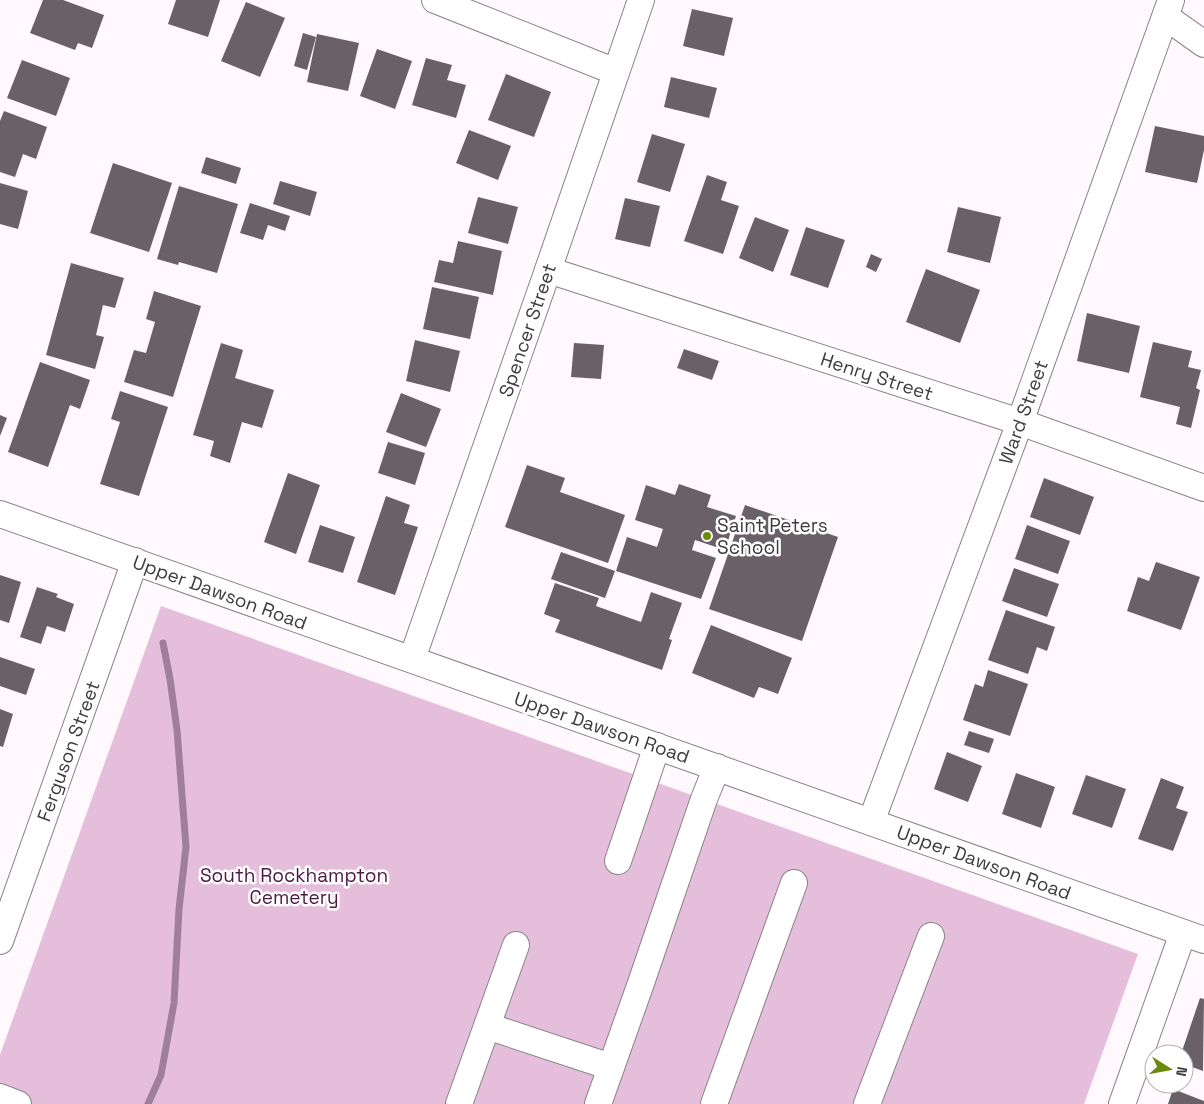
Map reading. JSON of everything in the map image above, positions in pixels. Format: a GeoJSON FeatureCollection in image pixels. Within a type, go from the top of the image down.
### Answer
{"type":"FeatureCollection","features":[{"type":"Feature","properties":{"kind":"street"},"geometry":{"type":"LineString","coordinates":[[435,0],[616,72]]}},
{"type":"Feature","properties":{"kind":"street","name":"Spencer Street"},"geometry":{"type":"LineString","coordinates":[[412,660],[641,0]]}},
{"type":"Feature","properties":{"kind":"street"},"geometry":{"type":"LineString","coordinates":[[1168,8],[1204,44]]}},
{"type":"Feature","properties":{"kind":"street","name":"Ward Street"},"geometry":{"type":"LineString","coordinates":[[871,822],[1020,422],[1168,8]]}},
{"type":"Feature","properties":{"kind":"street","name":"Henry Street"},"geometry":{"type":"LineString","coordinates":[[548,270],[1020,422],[1204,488]]}},
{"type":"Feature","properties":{"kind":"street","name":"Upper Dawson Road"},"geometry":{"type":"LineString","coordinates":[[0,514],[1194,937]]}},
{"type":"Feature","properties":{"kind":"street","name":"Ferguson Street"},"geometry":{"type":"LineString","coordinates":[[0,940],[135,561]]}},
{"type":"Feature","properties":{"kind":"street"},"geometry":{"type":"LineString","coordinates":[[618,862],[657,746]]}},
{"type":"Feature","properties":{"kind":"street"},"geometry":{"type":"LineString","coordinates":[[598,1104],[704,799],[717,767]]}},
{"type":"Feature","properties":{"kind":"street"},"geometry":{"type":"LineString","coordinates":[[714,1104],[794,883]]}},
{"type":"Feature","properties":{"kind":"street"},"geometry":{"type":"LineString","coordinates":[[867,1104],[931,936]]}},
{"type":"Feature","properties":{"kind":"street"},"geometry":{"type":"LineString","coordinates":[[1122,1104],[1194,937]]}},
{"type":"Feature","properties":{"kind":"street"},"geometry":{"type":"LineString","coordinates":[[459,1104],[516,945]]}},
{"type":"Feature","properties":{"kind":"street"},"geometry":{"type":"LineString","coordinates":[[487,1026],[611,1067]]}},
{"type":"Feature","properties":{"kind":"street"},"geometry":{"type":"LineString","coordinates":[[0,1097],[18,1104]]}},
{"type":"Feature","properties":{"kind":"green space","name":"South Rockhampton Cemetery"},"geometry":{"type":"Polygon","coordinates":[[[161,606],[1138,954],[1084,1104],[0,1104],[0,1055],[161,606]]]}},
{"type":"Feature","properties":{"kind":"building"},"geometry":{"type":"Polygon","coordinates":[[[43,0],[63,0],[104,15],[92,48],[78,43],[75,50],[30,33],[43,0]]]}},
{"type":"Feature","properties":{"kind":"building"},"geometry":{"type":"Polygon","coordinates":[[[176,0],[220,0],[208,37],[168,24],[176,0]]]}},
{"type":"Feature","properties":{"kind":"building"},"geometry":{"type":"Polygon","coordinates":[[[246,2],[285,18],[260,77],[221,61],[246,2]]]}},
{"type":"Feature","properties":{"kind":"building"},"geometry":{"type":"Polygon","coordinates":[[[692,9],[733,18],[724,56],[683,46],[692,9]]]}},
{"type":"Feature","properties":{"kind":"building"},"geometry":{"type":"Polygon","coordinates":[[[303,33],[316,37],[307,70],[294,66],[303,33]]]}},
{"type":"Feature","properties":{"kind":"building"},"geometry":{"type":"Polygon","coordinates":[[[317,34],[359,43],[348,91],[307,82],[317,34]]]}},
{"type":"Feature","properties":{"kind":"building"},"geometry":{"type":"Polygon","coordinates":[[[377,49],[412,61],[395,109],[360,96],[377,49]]]}},
{"type":"Feature","properties":{"kind":"building"},"geometry":{"type":"Polygon","coordinates":[[[426,58],[452,65],[447,80],[466,85],[456,118],[412,105],[426,58]]]}},
{"type":"Feature","properties":{"kind":"building"},"geometry":{"type":"Polygon","coordinates":[[[22,60],[70,78],[56,116],[7,98],[22,60]]]}},
{"type":"Feature","properties":{"kind":"building"},"geometry":{"type":"Polygon","coordinates":[[[506,74],[551,92],[534,137],[488,120],[506,74]]]}},
{"type":"Feature","properties":{"kind":"building"},"geometry":{"type":"Polygon","coordinates":[[[671,77],[717,88],[709,118],[664,107],[671,77]]]}},
{"type":"Feature","properties":{"kind":"building"},"geometry":{"type":"Polygon","coordinates":[[[4,111],[47,127],[36,159],[23,154],[15,177],[0,172],[0,121],[4,111]]]}},
{"type":"Feature","properties":{"kind":"building"},"geometry":{"type":"Polygon","coordinates":[[[1155,126],[1204,136],[1204,150],[1197,183],[1145,172],[1155,126]]]}},
{"type":"Feature","properties":{"kind":"building"},"geometry":{"type":"Polygon","coordinates":[[[469,130],[511,146],[498,180],[456,163],[469,130]]]}},
{"type":"Feature","properties":{"kind":"building"},"geometry":{"type":"Polygon","coordinates":[[[652,134],[685,144],[670,192],[637,182],[652,134]]]}},
{"type":"Feature","properties":{"kind":"building"},"geometry":{"type":"Polygon","coordinates":[[[206,157],[241,168],[236,184],[201,173],[206,157]]]}},
{"type":"Feature","properties":{"kind":"building"},"geometry":{"type":"Polygon","coordinates":[[[113,163],[172,183],[149,252],[90,233],[113,163]]]}},
{"type":"Feature","properties":{"kind":"building"},"geometry":{"type":"Polygon","coordinates":[[[707,175],[727,182],[721,200],[739,206],[723,254],[684,241],[707,175]]]}},
{"type":"Feature","properties":{"kind":"building"},"geometry":{"type":"Polygon","coordinates":[[[280,181],[317,192],[310,216],[273,204],[280,181]]]}},
{"type":"Feature","properties":{"kind":"building"},"geometry":{"type":"Polygon","coordinates":[[[0,183],[28,191],[18,229],[0,224],[0,183]]]}},
{"type":"Feature","properties":{"kind":"building"},"geometry":{"type":"Polygon","coordinates":[[[179,186],[238,204],[217,273],[179,262],[178,265],[157,259],[179,186]]]}},
{"type":"Feature","properties":{"kind":"building"},"geometry":{"type":"Polygon","coordinates":[[[478,197],[518,207],[508,244],[468,233],[478,197]]]}},
{"type":"Feature","properties":{"kind":"building"},"geometry":{"type":"Polygon","coordinates":[[[625,198],[660,206],[650,247],[615,239],[625,198]]]}},
{"type":"Feature","properties":{"kind":"building"},"geometry":{"type":"Polygon","coordinates":[[[250,203],[290,216],[285,231],[268,225],[263,240],[240,233],[250,203]]]}},
{"type":"Feature","properties":{"kind":"building"},"geometry":{"type":"Polygon","coordinates":[[[958,207],[1001,217],[990,263],[947,252],[958,207]]]}},
{"type":"Feature","properties":{"kind":"building"},"geometry":{"type":"Polygon","coordinates":[[[755,217],[789,230],[773,272],[739,258],[755,217]]]}},
{"type":"Feature","properties":{"kind":"building"},"geometry":{"type":"Polygon","coordinates":[[[806,227],[845,240],[828,288],[790,275],[806,227]]]}},
{"type":"Feature","properties":{"kind":"building"},"geometry":{"type":"Polygon","coordinates":[[[458,241],[502,251],[493,295],[434,282],[439,260],[453,263],[458,241]]]}},
{"type":"Feature","properties":{"kind":"building"},"geometry":{"type":"Polygon","coordinates":[[[871,254],[882,259],[876,272],[866,267],[871,254]]]}},
{"type":"Feature","properties":{"kind":"building"},"geometry":{"type":"Polygon","coordinates":[[[71,263],[124,278],[115,308],[103,305],[96,335],[104,337],[95,369],[46,355],[71,263]]]}},
{"type":"Feature","properties":{"kind":"building"},"geometry":{"type":"Polygon","coordinates":[[[926,269],[980,290],[960,343],[906,322],[926,269]]]}},
{"type":"Feature","properties":{"kind":"building"},"geometry":{"type":"Polygon","coordinates":[[[432,287],[479,297],[470,339],[423,329],[432,287]]]}},
{"type":"Feature","properties":{"kind":"building"},"geometry":{"type":"Polygon","coordinates":[[[154,291],[201,306],[173,397],[124,382],[134,350],[146,353],[155,322],[146,319],[154,291]]]}},
{"type":"Feature","properties":{"kind":"building"},"geometry":{"type":"Polygon","coordinates":[[[1087,313],[1140,326],[1129,373],[1077,361],[1087,313]]]}},
{"type":"Feature","properties":{"kind":"building"},"geometry":{"type":"Polygon","coordinates":[[[415,340],[460,351],[450,392],[406,381],[415,340]]]}},
{"type":"Feature","properties":{"kind":"building"},"geometry":{"type":"Polygon","coordinates":[[[1153,342],[1192,351],[1188,367],[1201,370],[1196,388],[1200,390],[1191,428],[1176,424],[1180,407],[1140,397],[1153,342]]]}},
{"type":"Feature","properties":{"kind":"building"},"geometry":{"type":"Polygon","coordinates":[[[221,343],[243,350],[235,378],[274,390],[262,428],[242,422],[230,463],[210,456],[214,441],[193,435],[221,343]]]}},
{"type":"Feature","properties":{"kind":"building"},"geometry":{"type":"Polygon","coordinates":[[[574,343],[604,345],[601,379],[571,377],[574,343]]]}},
{"type":"Feature","properties":{"kind":"building"},"geometry":{"type":"Polygon","coordinates":[[[684,349],[719,361],[712,380],[677,368],[684,349]]]}},
{"type":"Feature","properties":{"kind":"building"},"geometry":{"type":"Polygon","coordinates":[[[40,362],[90,380],[80,409],[70,405],[48,467],[8,452],[40,362]]]}},
{"type":"Feature","properties":{"kind":"building"},"geometry":{"type":"Polygon","coordinates":[[[120,391],[168,407],[139,496],[100,484],[120,422],[111,419],[120,391]]]}},
{"type":"Feature","properties":{"kind":"building"},"geometry":{"type":"Polygon","coordinates":[[[401,393],[441,409],[426,447],[386,432],[401,393]]]}},
{"type":"Feature","properties":{"kind":"building"},"geometry":{"type":"Polygon","coordinates":[[[0,415],[7,418],[0,436],[0,415]]]}},
{"type":"Feature","properties":{"kind":"building"},"geometry":{"type":"Polygon","coordinates":[[[388,442],[425,453],[415,485],[378,473],[388,442]]]}},
{"type":"Feature","properties":{"kind":"building"},"geometry":{"type":"Polygon","coordinates":[[[527,465],[565,478],[560,492],[625,515],[608,563],[505,527],[527,465]]]}},
{"type":"Feature","properties":{"kind":"building"},"geometry":{"type":"Polygon","coordinates":[[[288,473],[320,485],[296,554],[264,542],[288,473]]]}},
{"type":"Feature","properties":{"kind":"building"},"geometry":{"type":"Polygon","coordinates":[[[1044,478],[1094,497],[1080,535],[1030,517],[1044,478]]]}},
{"type":"Feature","properties":{"kind":"building"},"geometry":{"type":"Polygon","coordinates":[[[679,484],[711,495],[707,507],[736,516],[725,550],[695,540],[692,550],[716,558],[701,599],[616,571],[627,537],[657,547],[663,529],[635,520],[646,485],[675,495],[679,484]]]}},
{"type":"Feature","properties":{"kind":"building"},"geometry":{"type":"Polygon","coordinates":[[[386,496],[410,505],[404,523],[418,527],[395,595],[357,582],[386,496]]]}},
{"type":"Feature","properties":{"kind":"building"},"geometry":{"type":"Polygon","coordinates":[[[745,505],[838,537],[802,641],[709,609],[745,505]]]}},
{"type":"Feature","properties":{"kind":"building"},"geometry":{"type":"Polygon","coordinates":[[[320,525],[355,537],[343,573],[308,562],[320,525]]]}},
{"type":"Feature","properties":{"kind":"building"},"geometry":{"type":"Polygon","coordinates":[[[1027,525],[1070,541],[1058,574],[1015,559],[1027,525]]]}},
{"type":"Feature","properties":{"kind":"building"},"geometry":{"type":"Polygon","coordinates":[[[561,552],[615,571],[605,598],[551,579],[561,552]]]}},
{"type":"Feature","properties":{"kind":"building"},"geometry":{"type":"Polygon","coordinates":[[[1156,562],[1200,577],[1181,630],[1127,611],[1138,577],[1149,581],[1156,562]]]}},
{"type":"Feature","properties":{"kind":"building"},"geometry":{"type":"Polygon","coordinates":[[[1014,568],[1059,584],[1047,617],[1002,601],[1014,568]]]}},
{"type":"Feature","properties":{"kind":"building"},"geometry":{"type":"Polygon","coordinates":[[[0,575],[21,582],[9,623],[0,620],[0,575]]]}},
{"type":"Feature","properties":{"kind":"building"},"geometry":{"type":"Polygon","coordinates":[[[555,583],[599,598],[596,606],[641,622],[651,592],[682,603],[669,639],[672,640],[662,670],[555,632],[560,620],[544,614],[555,583]]]}},
{"type":"Feature","properties":{"kind":"building"},"geometry":{"type":"Polygon","coordinates":[[[37,587],[58,594],[56,597],[74,604],[65,632],[47,626],[41,644],[20,637],[37,587]]]}},
{"type":"Feature","properties":{"kind":"building"},"geometry":{"type":"Polygon","coordinates":[[[1006,610],[1055,627],[1047,651],[1037,647],[1028,674],[988,660],[1006,610]]]}},
{"type":"Feature","properties":{"kind":"building"},"geometry":{"type":"Polygon","coordinates":[[[711,625],[792,658],[778,694],[759,687],[754,698],[692,673],[711,625]]]}},
{"type":"Feature","properties":{"kind":"building"},"geometry":{"type":"Polygon","coordinates":[[[0,657],[35,669],[26,695],[0,686],[0,657]]]}},
{"type":"Feature","properties":{"kind":"building"},"geometry":{"type":"Polygon","coordinates":[[[988,670],[1028,684],[1010,736],[963,720],[975,684],[983,687],[988,670]]]}},
{"type":"Feature","properties":{"kind":"building"},"geometry":{"type":"Polygon","coordinates":[[[0,709],[13,714],[3,747],[0,746],[0,709]]]}},
{"type":"Feature","properties":{"kind":"building"},"geometry":{"type":"Polygon","coordinates":[[[969,731],[994,739],[989,753],[964,745],[969,731]]]}},
{"type":"Feature","properties":{"kind":"building"},"geometry":{"type":"Polygon","coordinates":[[[947,752],[982,766],[968,802],[934,789],[947,752]]]}},
{"type":"Feature","properties":{"kind":"building"},"geometry":{"type":"Polygon","coordinates":[[[1016,773],[1055,787],[1041,828],[1002,814],[1016,773]]]}},
{"type":"Feature","properties":{"kind":"building"},"geometry":{"type":"Polygon","coordinates":[[[1086,775],[1126,789],[1112,828],[1072,814],[1086,775]]]}},
{"type":"Feature","properties":{"kind":"building"},"geometry":{"type":"Polygon","coordinates":[[[1161,778],[1184,787],[1176,808],[1188,812],[1173,851],[1138,839],[1161,778]]]}},
{"type":"Feature","properties":{"kind":"building"},"geometry":{"type":"Polygon","coordinates":[[[1200,998],[1204,999],[1203,1071],[1194,1068],[1194,1044],[1184,1044],[1200,998]]]}},
{"type":"Feature","properties":{"kind":"building"},"geometry":{"type":"Polygon","coordinates":[[[1171,1094],[1186,1094],[1204,1101],[1204,1104],[1168,1104],[1171,1094]]]}},
{"type":"Feature","properties":{"kind":"waterway"},"geometry":{"type":"LineString","coordinates":[[148,1104],[161,1075],[174,1003],[179,909],[186,847],[177,730],[163,643]]}},
{"type":"Feature","properties":{"kind":"place","name":"Saint Peters School"},"geometry":{"type":"Point","coordinates":[707,536]}}]}
